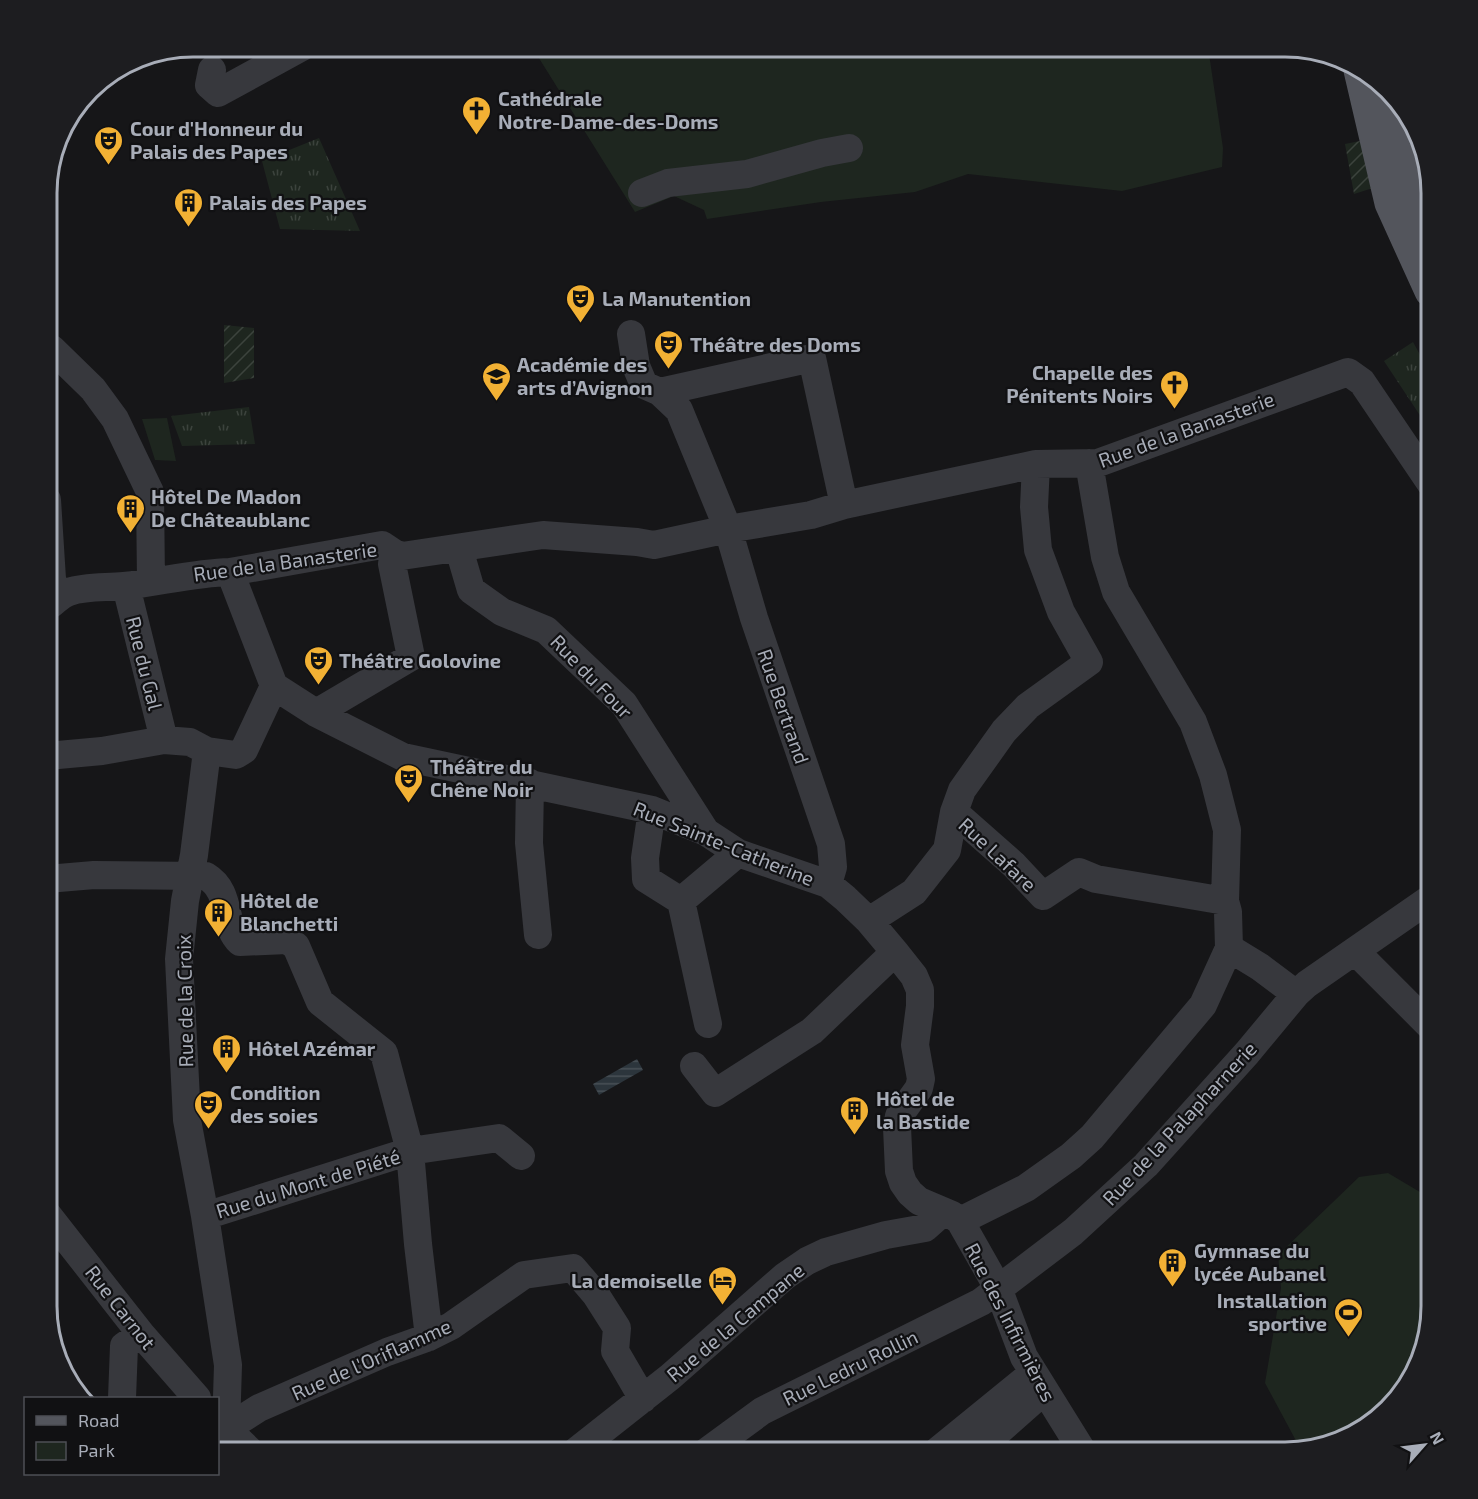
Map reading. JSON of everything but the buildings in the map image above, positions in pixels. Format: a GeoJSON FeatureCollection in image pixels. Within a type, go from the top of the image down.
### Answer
{"type":"FeatureCollection","features":[{"type":"Feature","properties":{"kind":"main road"},"geometry":{"type":"LineString","coordinates":[[1363,81],[1391,203],[1421,269]]}},
{"type":"Feature","properties":{"kind":"main road"},"geometry":{"type":"LineString","coordinates":[[1393,111],[1407,168],[1421,207]]}},
{"type":"Feature","properties":{"kind":"street"},"geometry":{"type":"LineString","coordinates":[[212,70],[209,85],[218,93],[282,57]]}},
{"type":"Feature","properties":{"kind":"street"},"geometry":{"type":"LineString","coordinates":[[642,193],[668,183],[747,174],[822,153],[849,148]]}},
{"type":"Feature","properties":{"kind":"street","name":"Rue Bertrand"},"geometry":{"type":"LineString","coordinates":[[631,334],[636,366],[644,385],[660,392],[679,410],[728,529],[754,618],[831,844],[833,867],[828,884]]}},
{"type":"Feature","properties":{"kind":"street","name":"Rue du Gal"},"geometry":{"type":"LineString","coordinates":[[57,355],[93,388],[116,419],[150,492],[138,583],[164,740]]}},
{"type":"Feature","properties":{"kind":"street"},"geometry":{"type":"LineString","coordinates":[[660,392],[812,358],[844,505]]}},
{"type":"Feature","properties":{"kind":"street","name":"Rue de la Banasterie"},"geometry":{"type":"LineString","coordinates":[[57,599],[67,592],[80,589],[204,573],[230,572],[382,545],[394,554],[402,556],[543,535],[654,545],[728,529],[811,515],[844,505],[1036,464],[1098,463],[1348,372],[1362,382],[1421,469]]}},
{"type":"Feature","properties":{"kind":"street"},"geometry":{"type":"LineString","coordinates":[[1089,463],[1105,557],[1116,592],[1193,722],[1213,775],[1227,830],[1225,901],[1228,912],[1229,948],[1260,967],[1296,994]]}},
{"type":"Feature","properties":{"kind":"street"},"geometry":{"type":"LineString","coordinates":[[869,921],[914,892],[947,850],[954,812],[962,790],[1004,731],[1028,706],[1089,662],[1061,612],[1038,550],[1034,507],[1036,464]]}},
{"type":"Feature","properties":{"kind":"street","name":"Rue du Four"},"geometry":{"type":"LineString","coordinates":[[459,549],[471,590],[502,612],[546,630],[624,704],[706,832]]}},
{"type":"Feature","properties":{"kind":"street"},"geometry":{"type":"LineString","coordinates":[[316,713],[411,657],[392,564],[394,554]]}},
{"type":"Feature","properties":{"kind":"street"},"geometry":{"type":"LineString","coordinates":[[57,755],[102,751],[164,740],[190,742],[207,751],[236,755],[244,750],[274,686],[230,572]]}},
{"type":"Feature","properties":{"kind":"street","name":"Rue Sainte-Catherine"},"geometry":{"type":"LineString","coordinates":[[274,686],[316,713],[403,757],[652,810],[706,832],[738,853],[828,884],[869,921],[914,976],[920,990],[915,1045],[921,1079],[920,1088],[899,1116],[891,1172],[920,1201],[951,1216]]}},
{"type":"Feature","properties":{"kind":"street","name":"Rue de la Croix"},"geometry":{"type":"LineString","coordinates":[[207,751],[179,959],[187,1120],[205,1216],[228,1365],[220,1428]]}},
{"type":"Feature","properties":{"kind":"street"},"geometry":{"type":"LineString","coordinates":[[530,783],[529,843],[538,935]]}},
{"type":"Feature","properties":{"kind":"street"},"geometry":{"type":"LineString","coordinates":[[652,810],[645,858],[646,879],[681,901],[708,1024]]}},
{"type":"Feature","properties":{"kind":"street","name":"Rue Lafare"},"geometry":{"type":"LineString","coordinates":[[954,812],[1014,865],[1042,896],[1079,872],[1096,879],[1225,901]]}},
{"type":"Feature","properties":{"kind":"street"},"geometry":{"type":"LineString","coordinates":[[681,901],[738,853]]}},
{"type":"Feature","properties":{"kind":"street"},"geometry":{"type":"LineString","coordinates":[[57,878],[94,875],[187,889],[206,876],[214,881],[225,899],[235,937],[240,942],[287,940],[296,946],[320,1002],[384,1053],[410,1151],[429,1337]]}},
{"type":"Feature","properties":{"kind":"street"},"geometry":{"type":"LineString","coordinates":[[1421,905],[1355,951],[1421,1017]]}},
{"type":"Feature","properties":{"kind":"street","name":"Rue de la Campane"},"geometry":{"type":"LineString","coordinates":[[587,1442],[643,1399],[785,1276],[807,1261],[836,1249],[886,1235],[925,1228],[1026,1188],[1064,1161],[1092,1137],[1203,1005],[1229,948]]}},
{"type":"Feature","properties":{"kind":"street","name":"Rue de la Palapharnerie"},"geometry":{"type":"LineString","coordinates":[[998,1288],[1073,1232],[1146,1165],[1247,1053],[1296,994],[1355,951]]}},
{"type":"Feature","properties":{"kind":"street"},"geometry":{"type":"LineString","coordinates":[[694,1065],[715,1093],[812,1031],[895,952]]}},
{"type":"Feature","properties":{"kind":"street","name":"Rue du Mont de Piété"},"geometry":{"type":"LineString","coordinates":[[205,1216],[410,1151],[499,1138],[521,1156]]}},
{"type":"Feature","properties":{"kind":"street","name":"Rue des Infirmières"},"geometry":{"type":"LineString","coordinates":[[951,1216],[998,1288],[1024,1357],[1077,1442]]}},
{"type":"Feature","properties":{"kind":"street","name":"Rue Carnot"},"geometry":{"type":"LineString","coordinates":[[57,1233],[196,1397]]}},
{"type":"Feature","properties":{"kind":"street","name":"Rue de l'Oriflamme"},"geometry":{"type":"LineString","coordinates":[[220,1428],[259,1408],[451,1326],[524,1275],[573,1268],[596,1294],[616,1328],[615,1351],[643,1399]]}},
{"type":"Feature","properties":{"kind":"street","name":"Rue Ledru Rollin"},"geometry":{"type":"LineString","coordinates":[[720,1442],[762,1411],[981,1302],[998,1288]]}},
{"type":"Feature","properties":{"kind":"street"},"geometry":{"type":"LineString","coordinates":[[122,1397],[124,1346],[141,1334]]}},
{"type":"Feature","properties":{"kind":"street"},"geometry":{"type":"LineString","coordinates":[[951,1442],[1039,1382]]}},
{"type":"Feature","properties":{"kind":"street"},"geometry":{"type":"LineString","coordinates":[[984,1442],[1039,1382]]}},
{"type":"Feature","properties":{"kind":"street"},"geometry":{"type":"LineString","coordinates":[[220,1428],[238,1442]]}},
{"type":"Feature","properties":{"kind":"green space"},"geometry":{"type":"Polygon","coordinates":[[[538,57],[1209,57],[1223,148],[1222,167],[1122,191],[968,174],[915,192],[821,202],[707,219],[704,210],[674,196],[635,212],[538,57]]]}},
{"type":"Feature","properties":{"kind":"green space"},"geometry":{"type":"Polygon","coordinates":[[[319,138],[360,231],[280,229],[262,161],[319,138]]]}},
{"type":"Feature","properties":{"kind":"green space"},"geometry":{"type":"Polygon","coordinates":[[[1365,140],[1379,186],[1354,194],[1345,144],[1365,140]]]}},
{"type":"Feature","properties":{"kind":"green space"},"geometry":{"type":"Polygon","coordinates":[[[224,325],[254,328],[254,378],[224,383],[224,325]]]}},
{"type":"Feature","properties":{"kind":"green space"},"geometry":{"type":"Polygon","coordinates":[[[1413,342],[1421,357],[1421,417],[1384,361],[1413,342]]]}},
{"type":"Feature","properties":{"kind":"green space"},"geometry":{"type":"Polygon","coordinates":[[[249,407],[255,444],[182,446],[171,416],[249,407]]]}},
{"type":"Feature","properties":{"kind":"green space"},"geometry":{"type":"Polygon","coordinates":[[[167,418],[176,461],[155,460],[142,419],[167,418]]]}},
{"type":"Feature","properties":{"kind":"green space","name":"Installation sportive"},"geometry":{"type":"Polygon","coordinates":[[[1388,1173],[1421,1193],[1421,1306],[1416,1341],[1403,1374],[1393,1389],[1368,1414],[1353,1424],[1328,1435],[1296,1441],[1265,1383],[1281,1288],[1278,1255],[1359,1177],[1388,1173]]]}},
{"type":"Feature","properties":{"kind":"shaded area"},"geometry":{"type":"Polygon","coordinates":[[[637,1059],[643,1070],[599,1095],[593,1084],[637,1059]]]}},
{"type":"Feature","properties":{"kind":"place","name":"Cathédrale Notre-Dame-des-Doms"},"geometry":{"type":"Point","coordinates":[477,136]}},
{"type":"Feature","properties":{"kind":"place","name":"Cour d'Honneur du Palais des Papes"},"geometry":{"type":"Point","coordinates":[109,166]}},
{"type":"Feature","properties":{"kind":"place","name":"Palais des Papes"},"geometry":{"type":"Point","coordinates":[188,228]}},
{"type":"Feature","properties":{"kind":"place","name":"La Manutention"},"geometry":{"type":"Point","coordinates":[581,324]}},
{"type":"Feature","properties":{"kind":"place","name":"Théâtre des Doms"},"geometry":{"type":"Point","coordinates":[669,370]}},
{"type":"Feature","properties":{"kind":"place","name":"Académie des arts d’Avignon"},"geometry":{"type":"Point","coordinates":[496,402]}},
{"type":"Feature","properties":{"kind":"place","name":"Chapelle des Pénitents Noirs"},"geometry":{"type":"Point","coordinates":[1174,410]}},
{"type":"Feature","properties":{"kind":"place","name":"Hôtel De Madon De Châteaublanc"},"geometry":{"type":"Point","coordinates":[130,534]}},
{"type":"Feature","properties":{"kind":"place","name":"Théâtre Golovine"},"geometry":{"type":"Point","coordinates":[318,686]}},
{"type":"Feature","properties":{"kind":"place","name":"Théâtre du Chêne Noir"},"geometry":{"type":"Point","coordinates":[409,804]}},
{"type":"Feature","properties":{"kind":"place","name":"Hôtel de Blanchetti"},"geometry":{"type":"Point","coordinates":[219,938]}},
{"type":"Feature","properties":{"kind":"place","name":"Hôtel Azémar"},"geometry":{"type":"Point","coordinates":[227,1074]}},
{"type":"Feature","properties":{"kind":"place","name":"Condition des soies"},"geometry":{"type":"Point","coordinates":[209,1130]}},
{"type":"Feature","properties":{"kind":"place","name":"Hôtel de la Bastide"},"geometry":{"type":"Point","coordinates":[855,1136]}},
{"type":"Feature","properties":{"kind":"place","name":"Gymnase du lycée Aubanel"},"geometry":{"type":"Point","coordinates":[1173,1288]}},
{"type":"Feature","properties":{"kind":"place","name":"La demoiselle"},"geometry":{"type":"Point","coordinates":[723,1306]}},
{"type":"Feature","properties":{"kind":"place","name":"Installation sportive"},"geometry":{"type":"Point","coordinates":[1348,1338]}}]}
